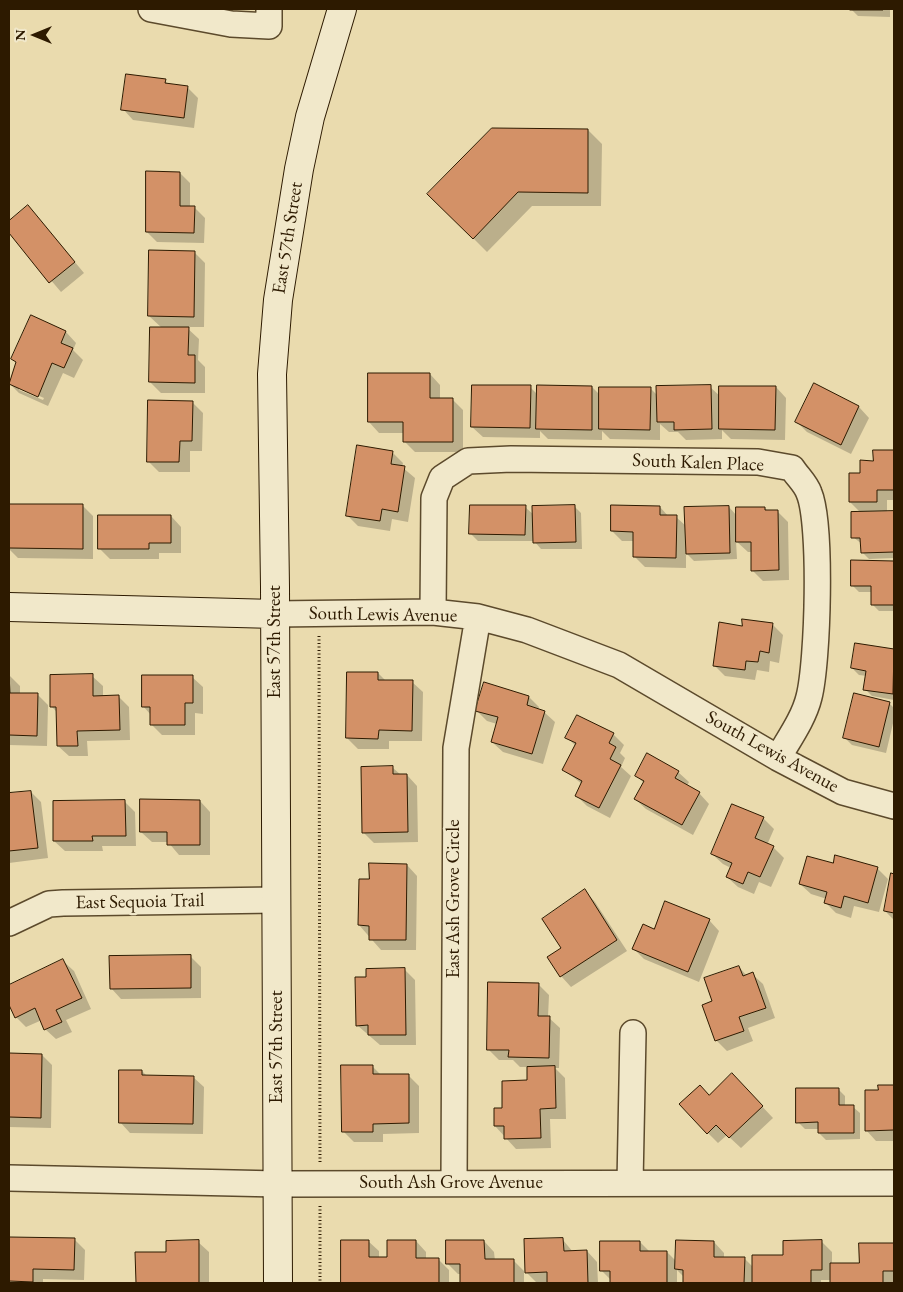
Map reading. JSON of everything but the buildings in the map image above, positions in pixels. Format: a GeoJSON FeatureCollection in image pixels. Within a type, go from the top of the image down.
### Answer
{"type":"FeatureCollection","features":[{"type":"Feature","properties":{"kind":"main road","name":"East 57th Street"},"geometry":{"type":"LineString","coordinates":[[278,1283],[272,374],[274,333],[299,169],[310,117],[342,9]]}},
{"type":"Feature","properties":{"kind":"main road","name":"South Lewis Avenue"},"geometry":{"type":"LineString","coordinates":[[9,607],[275,614]]}},
{"type":"Feature","properties":{"kind":"street"},"geometry":{"type":"LineString","coordinates":[[152,9],[232,24],[269,18]]}},
{"type":"Feature","properties":{"kind":"street","name":"South Kalen Place"},"geometry":{"type":"LineString","coordinates":[[433,612],[434,498],[442,478],[468,461],[511,459],[758,462],[792,468],[809,492],[816,520],[815,637],[809,697],[794,730],[778,758]]}},
{"type":"Feature","properties":{"kind":"street","name":"South Lewis Avenue"},"geometry":{"type":"LineString","coordinates":[[275,614],[433,612],[478,617],[536,632],[619,665],[778,758],[843,792],[894,806]]}},
{"type":"Feature","properties":{"kind":"street","name":"East Ash Grove Circle"},"geometry":{"type":"LineString","coordinates":[[454,1183],[456,748],[478,617]]}},
{"type":"Feature","properties":{"kind":"street","name":"East Sequoia Trail"},"geometry":{"type":"LineString","coordinates":[[9,923],[49,904],[276,900]]}},
{"type":"Feature","properties":{"kind":"street"},"geometry":{"type":"LineString","coordinates":[[630,1183],[634,1034]]}},
{"type":"Feature","properties":{"kind":"street","name":"South Ash Grove Avenue"},"geometry":{"type":"LineString","coordinates":[[9,1178],[278,1184],[894,1184]]}},
{"type":"Feature","properties":{"kind":"path"},"geometry":{"type":"LineString","coordinates":[[319,613],[320,1283]]}}]}
